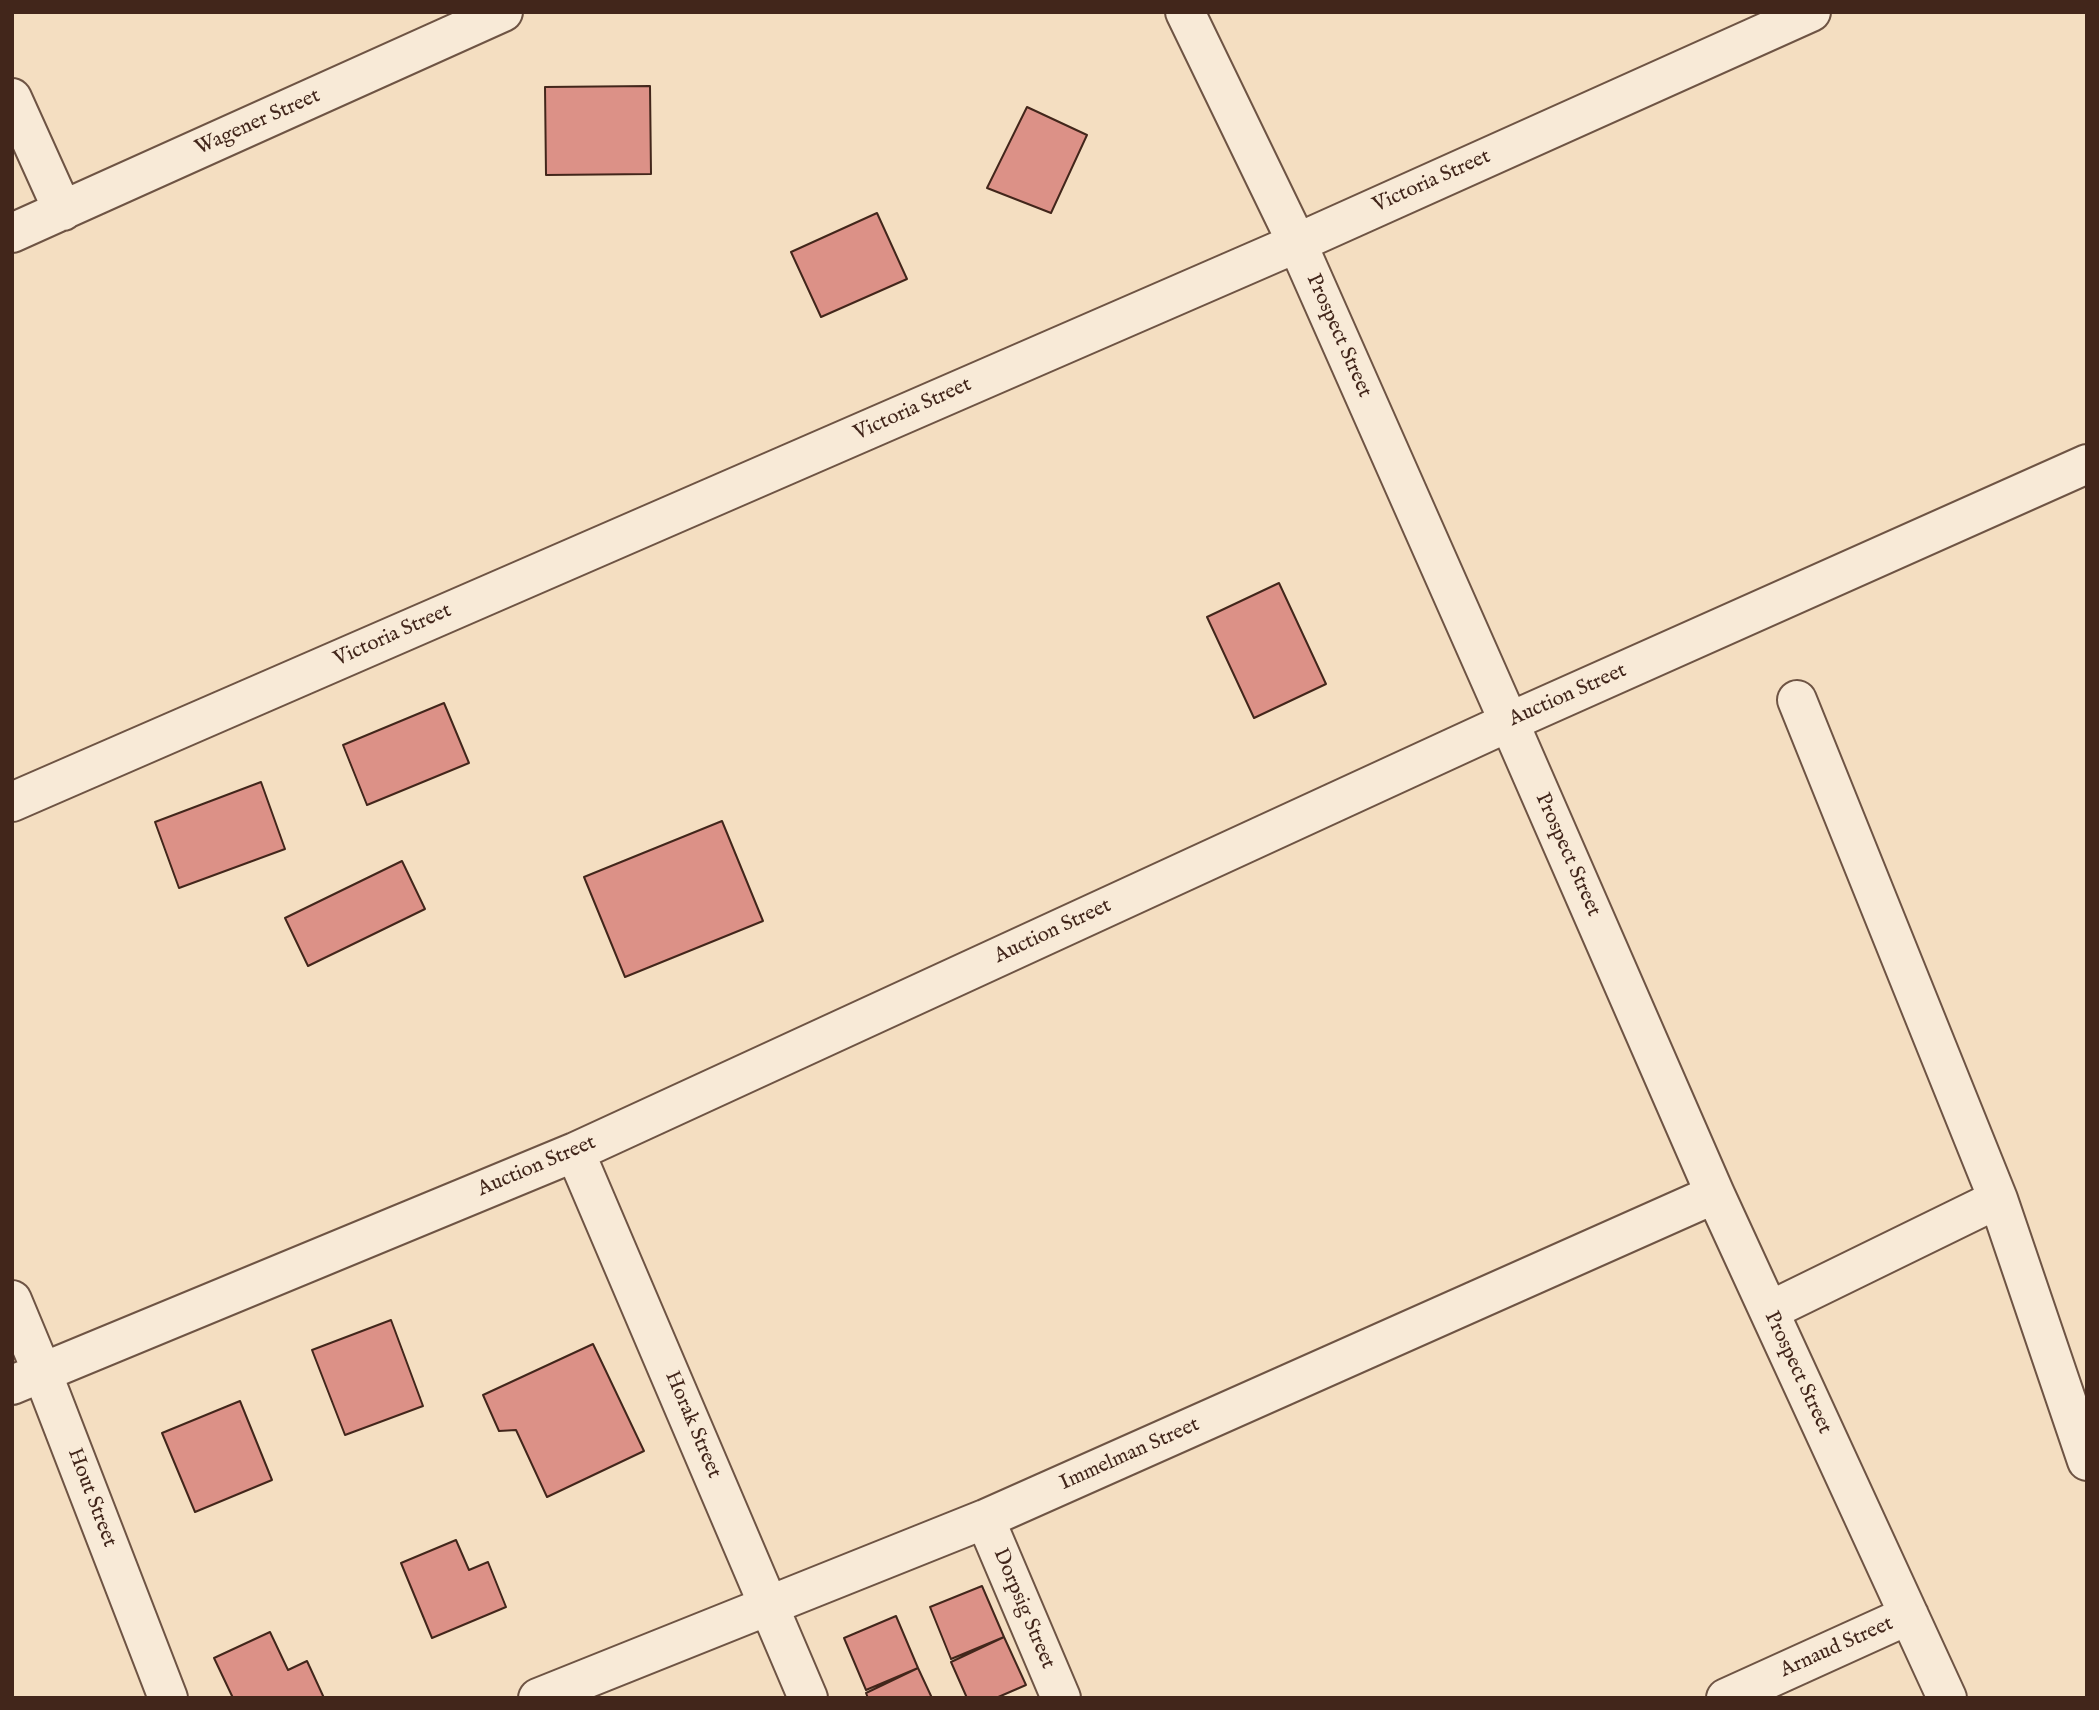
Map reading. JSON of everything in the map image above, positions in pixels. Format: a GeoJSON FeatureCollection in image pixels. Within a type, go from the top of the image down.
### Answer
{"type":"FeatureCollection","features":[{"type":"Feature","properties":{"kind":"street","name":"Wagener Street"},"geometry":{"type":"LineString","coordinates":[[12,233],[503,12]]}},
{"type":"Feature","properties":{"kind":"street","name":"Prospect Street"},"geometry":{"type":"LineString","coordinates":[[1185,12],[1297,243],[1715,1194],[1947,1698]]}},
{"type":"Feature","properties":{"kind":"street","name":"Victoria Street"},"geometry":{"type":"LineString","coordinates":[[12,802],[1297,243],[1811,12]]}},
{"type":"Feature","properties":{"kind":"street"},"geometry":{"type":"LineString","coordinates":[[12,98],[63,211]]}},
{"type":"Feature","properties":{"kind":"street","name":"Auction Street"},"geometry":{"type":"LineString","coordinates":[[27,1378],[575,1152],[1509,722],[2087,464]]}},
{"type":"Feature","properties":{"kind":"street"},"geometry":{"type":"LineString","coordinates":[[1797,699],[1998,1199],[2087,1461]]}},
{"type":"Feature","properties":{"kind":"street","name":"Horak Street"},"geometry":{"type":"LineString","coordinates":[[575,1152],[808,1698]]}},
{"type":"Feature","properties":{"kind":"street","name":"Immelman Street"},"geometry":{"type":"LineString","coordinates":[[538,1698],[985,1519],[1715,1194]]}},
{"type":"Feature","properties":{"kind":"street"},"geometry":{"type":"LineString","coordinates":[[1769,1311],[1998,1199]]}},
{"type":"Feature","properties":{"kind":"street","name":"Hout Street"},"geometry":{"type":"LineString","coordinates":[[12,1300],[27,1378],[168,1698]]}},
{"type":"Feature","properties":{"kind":"street","name":"Dorpsig Street"},"geometry":{"type":"LineString","coordinates":[[985,1519],[1061,1698]]}},
{"type":"Feature","properties":{"kind":"street","name":"Arnaud Street"},"geometry":{"type":"LineString","coordinates":[[1726,1698],[1909,1615]]}},
{"type":"Feature","properties":{"kind":"building"},"geometry":{"type":"Polygon","coordinates":[[[650,86],[651,174],[546,175],[545,87],[650,86]]]}},
{"type":"Feature","properties":{"kind":"building"},"geometry":{"type":"Polygon","coordinates":[[[1027,107],[1087,135],[1051,213],[987,188],[1027,107]]]}},
{"type":"Feature","properties":{"kind":"building"},"geometry":{"type":"Polygon","coordinates":[[[877,213],[907,279],[821,317],[791,252],[877,213]]]}},
{"type":"Feature","properties":{"kind":"building"},"geometry":{"type":"Polygon","coordinates":[[[1279,583],[1326,684],[1254,718],[1207,617],[1279,583]]]}},
{"type":"Feature","properties":{"kind":"building"},"geometry":{"type":"Polygon","coordinates":[[[444,703],[469,763],[367,805],[343,745],[444,703]]]}},
{"type":"Feature","properties":{"kind":"building"},"geometry":{"type":"Polygon","coordinates":[[[261,782],[285,849],[179,888],[155,822],[261,782]]]}},
{"type":"Feature","properties":{"kind":"building"},"geometry":{"type":"Polygon","coordinates":[[[722,821],[763,921],[625,977],[584,877],[722,821]]]}},
{"type":"Feature","properties":{"kind":"building"},"geometry":{"type":"Polygon","coordinates":[[[402,861],[425,909],[308,966],[285,918],[402,861]]]}},
{"type":"Feature","properties":{"kind":"building"},"geometry":{"type":"Polygon","coordinates":[[[391,1320],[423,1406],[345,1435],[312,1350],[391,1320]]]}},
{"type":"Feature","properties":{"kind":"building"},"geometry":{"type":"Polygon","coordinates":[[[593,1344],[644,1451],[547,1497],[516,1430],[499,1431],[483,1395],[593,1344]]]}},
{"type":"Feature","properties":{"kind":"building"},"geometry":{"type":"Polygon","coordinates":[[[240,1401],[272,1480],[195,1512],[162,1433],[240,1401]]]}},
{"type":"Feature","properties":{"kind":"building"},"geometry":{"type":"Polygon","coordinates":[[[456,1540],[469,1570],[488,1562],[506,1607],[432,1638],[401,1563],[456,1540]]]}},
{"type":"Feature","properties":{"kind":"building"},"geometry":{"type":"Polygon","coordinates":[[[982,1586],[1004,1637],[951,1659],[930,1607],[982,1586]]]}},
{"type":"Feature","properties":{"kind":"building"},"geometry":{"type":"Polygon","coordinates":[[[896,1616],[918,1668],[866,1690],[844,1638],[896,1616]]]}},
{"type":"Feature","properties":{"kind":"building"},"geometry":{"type":"Polygon","coordinates":[[[270,1632],[288,1670],[307,1661],[324,1698],[233,1698],[214,1658],[270,1632]]]}},
{"type":"Feature","properties":{"kind":"building"},"geometry":{"type":"Polygon","coordinates":[[[1004,1637],[1026,1685],[996,1698],[967,1698],[951,1662],[1004,1637]]]}},
{"type":"Feature","properties":{"kind":"building"},"geometry":{"type":"Polygon","coordinates":[[[918,1668],[932,1698],[868,1698],[866,1693],[918,1668]]]}}]}
